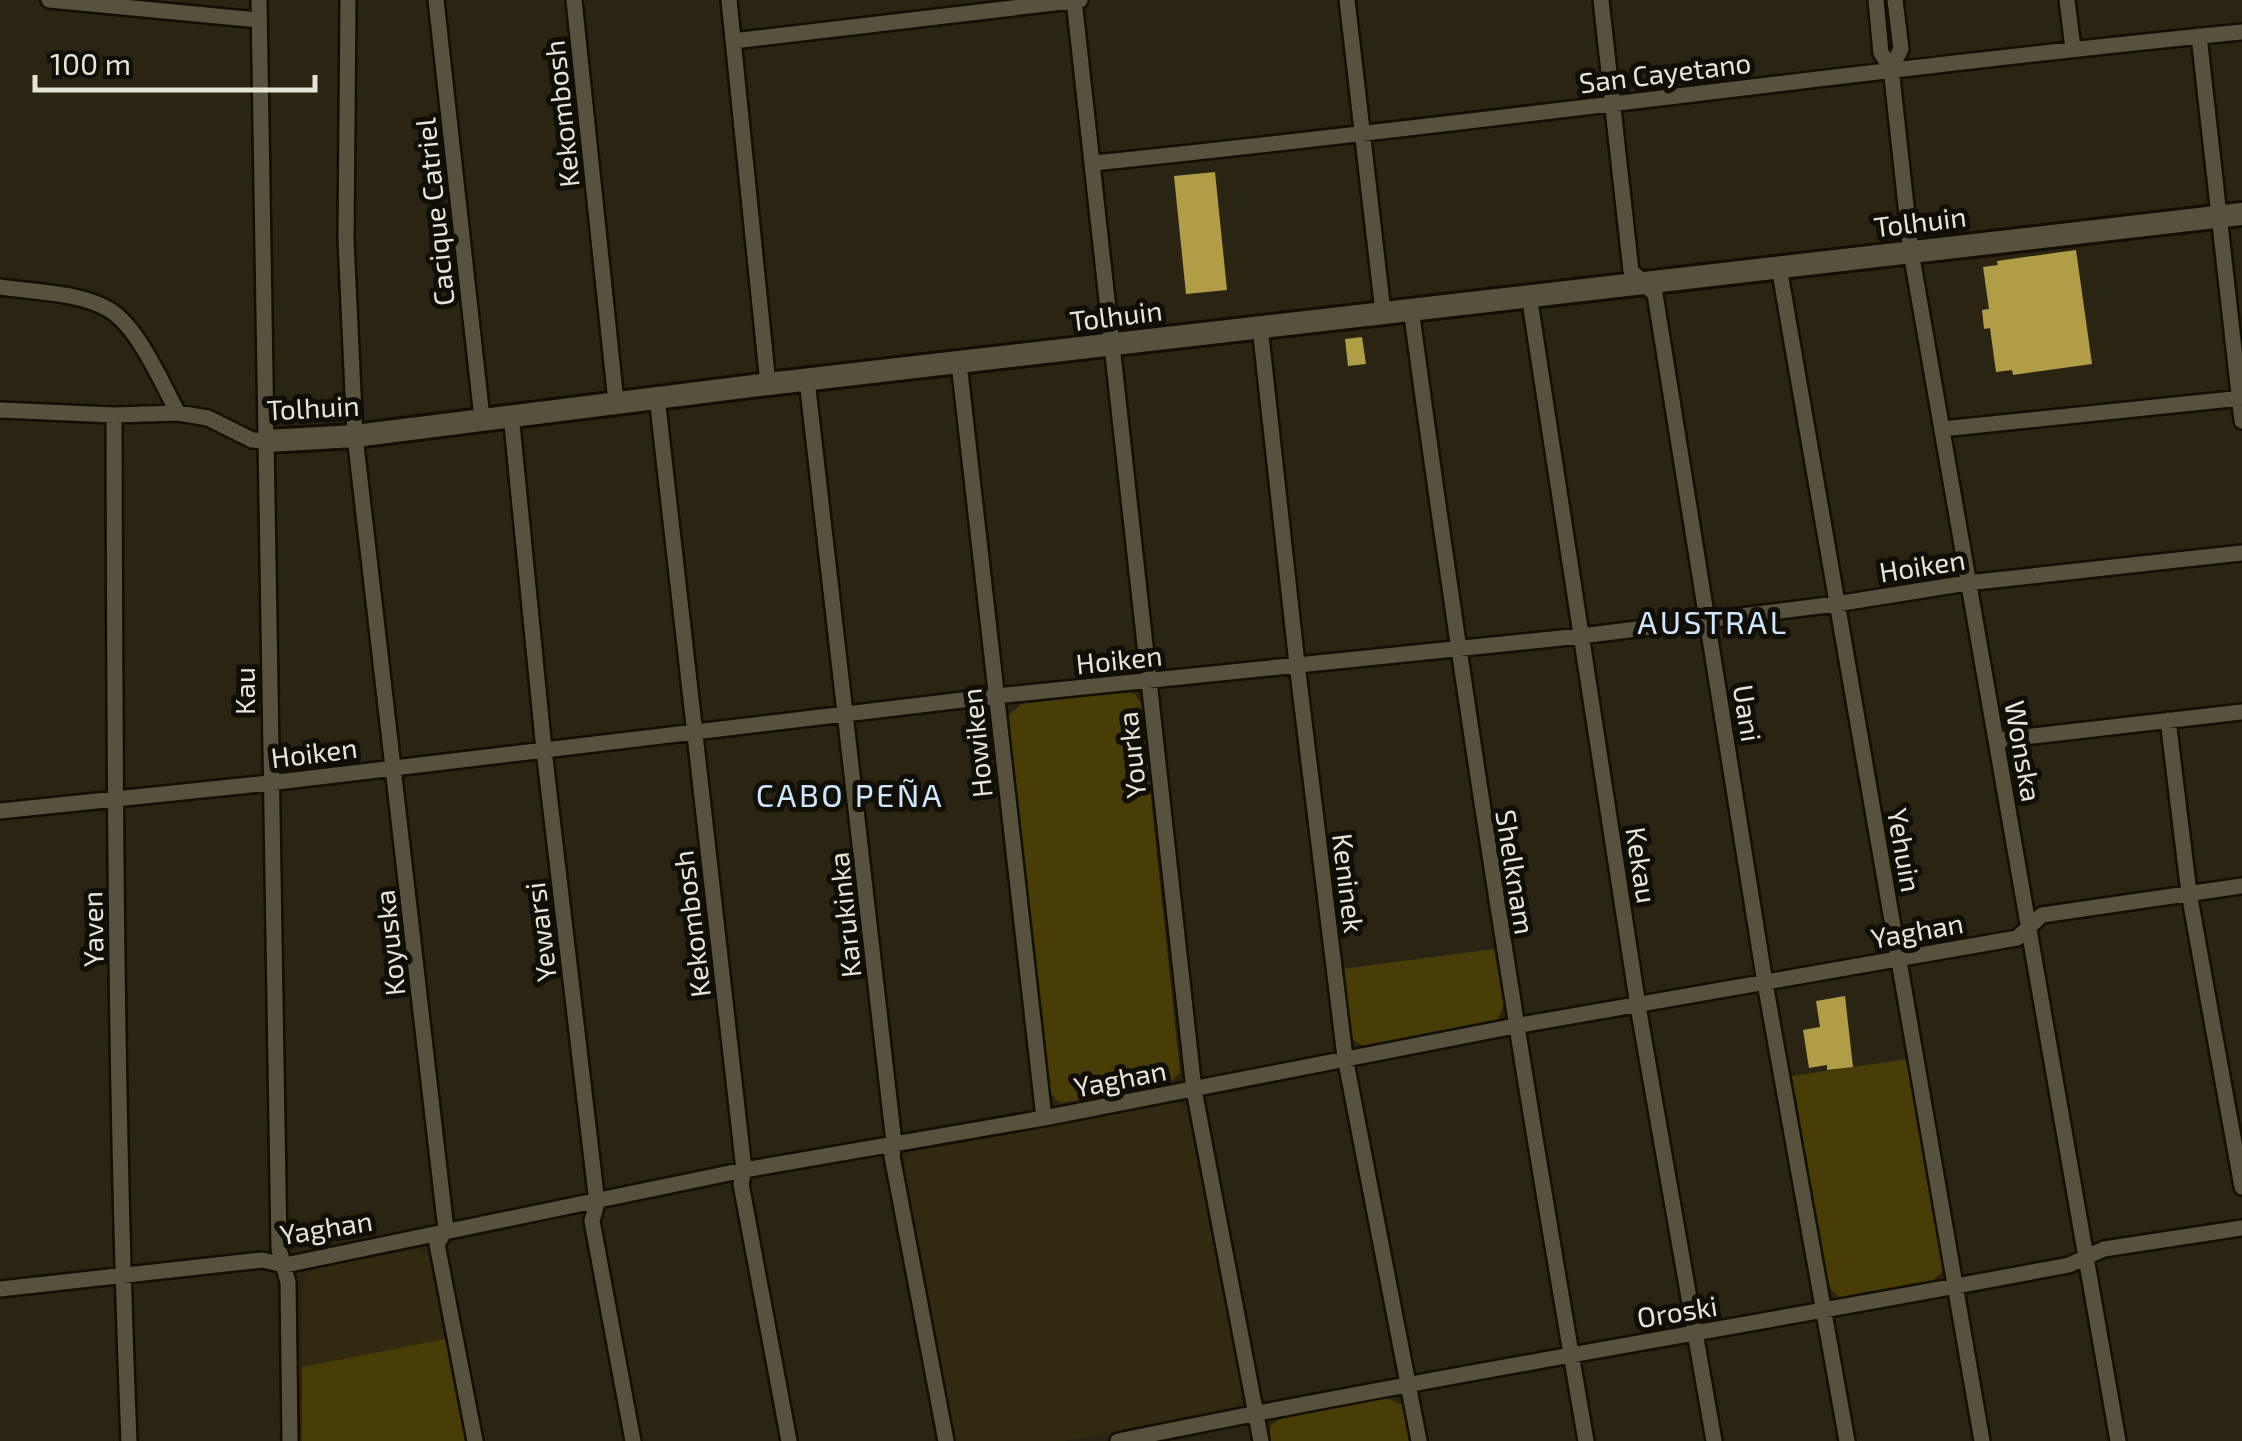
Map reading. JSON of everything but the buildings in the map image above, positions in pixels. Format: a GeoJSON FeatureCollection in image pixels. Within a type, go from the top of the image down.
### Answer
{"type":"FeatureCollection","features":[{"type":"Feature","properties":{"kind":"street"},"geometry":{"type":"LineString","coordinates":[[48,0],[259,20]]}},
{"type":"Feature","properties":{"kind":"street","name":"Kau"},"geometry":{"type":"LineString","coordinates":[[259,0],[279,1248],[288,1282],[290,1441]]}},
{"type":"Feature","properties":{"kind":"street","name":"Koyuska"},"geometry":{"type":"LineString","coordinates":[[348,0],[346,240],[356,436],[446,1230],[437,1244],[475,1441]]}},
{"type":"Feature","properties":{"kind":"street","name":"Cacique Catriel"},"geometry":{"type":"LineString","coordinates":[[436,0],[482,418]]}},
{"type":"Feature","properties":{"kind":"street","name":"Kekombosh"},"geometry":{"type":"LineString","coordinates":[[574,0],[616,402]]}},
{"type":"Feature","properties":{"kind":"street"},"geometry":{"type":"LineString","coordinates":[[729,0],[768,384]]}},
{"type":"Feature","properties":{"kind":"street"},"geometry":{"type":"LineString","coordinates":[[734,41],[1076,0]]}},
{"type":"Feature","properties":{"kind":"street","name":"Yourka"},"geometry":{"type":"LineString","coordinates":[[1076,0],[1194,1090],[1261,1441]]}},
{"type":"Feature","properties":{"kind":"street"},"geometry":{"type":"LineString","coordinates":[[1347,0],[1383,312]]}},
{"type":"Feature","properties":{"kind":"street","name":"Uani"},"geometry":{"type":"LineString","coordinates":[[1601,0],[1631,271],[1656,294],[1766,983],[1847,1441]]}},
{"type":"Feature","properties":{"kind":"street","name":"Wonska"},"geometry":{"type":"LineString","coordinates":[[1876,0],[1882,53],[1891,68],[1911,252],[2118,1441]]}},
{"type":"Feature","properties":{"kind":"street","name":"Wonska"},"geometry":{"type":"LineString","coordinates":[[1891,68],[1901,49],[1895,0]]}},
{"type":"Feature","properties":{"kind":"street"},"geometry":{"type":"LineString","coordinates":[[2067,0],[2073,48]]}},
{"type":"Feature","properties":{"kind":"street","name":"San Cayetano"},"geometry":{"type":"LineString","coordinates":[[1094,164],[1364,135],[1891,68],[2242,32]]}},
{"type":"Feature","properties":{"kind":"street"},"geometry":{"type":"LineString","coordinates":[[2199,36],[2232,215],[2242,421]]}},
{"type":"Feature","properties":{"kind":"street","name":"Tolhuin"},"geometry":{"type":"LineString","coordinates":[[0,410],[114,415],[178,412],[208,418],[252,440],[356,436],[511,414],[2232,215]]}},
{"type":"Feature","properties":{"kind":"street","name":"Yehuin"},"geometry":{"type":"LineString","coordinates":[[1779,268],[1982,1441]]}},
{"type":"Feature","properties":{"kind":"street"},"geometry":{"type":"LineString","coordinates":[[0,287],[88,301],[106,308],[132,332],[178,412]]}},
{"type":"Feature","properties":{"kind":"street","name":"Kekau"},"geometry":{"type":"LineString","coordinates":[[1529,295],[1638,1006],[1714,1441]]}},
{"type":"Feature","properties":{"kind":"street","name":"Shelknam"},"geometry":{"type":"LineString","coordinates":[[1411,309],[1456,647],[1515,1026],[1586,1441]]}},
{"type":"Feature","properties":{"kind":"street","name":"Keninek"},"geometry":{"type":"LineString","coordinates":[[1260,328],[1296,664],[1345,1057],[1418,1441]]}},
{"type":"Feature","properties":{"kind":"street","name":"Howiken"},"geometry":{"type":"LineString","coordinates":[[959,362],[1044,1118]]}},
{"type":"Feature","properties":{"kind":"street","name":"Karukinka"},"geometry":{"type":"LineString","coordinates":[[807,380],[894,1143],[892,1156],[946,1441]]}},
{"type":"Feature","properties":{"kind":"street","name":"Kekombosh"},"geometry":{"type":"LineString","coordinates":[[657,397],[744,1170],[740,1184],[790,1441]]}},
{"type":"Feature","properties":{"kind":"street"},"geometry":{"type":"LineString","coordinates":[[1942,429],[2241,398]]}},
{"type":"Feature","properties":{"kind":"street","name":"Yewarsi"},"geometry":{"type":"LineString","coordinates":[[511,414],[544,750],[597,1202],[592,1221],[633,1441]]}},
{"type":"Feature","properties":{"kind":"street","name":"Yaven"},"geometry":{"type":"LineString","coordinates":[[114,415],[115,799],[122,1273],[129,1441]]}},
{"type":"Feature","properties":{"kind":"street","name":"Hoiken"},"geometry":{"type":"LineString","coordinates":[[0,811],[269,783],[996,696],[1582,636],[1968,583],[2242,553]]}},
{"type":"Feature","properties":{"kind":"street"},"geometry":{"type":"LineString","coordinates":[[1998,740],[2242,712]]}},
{"type":"Feature","properties":{"kind":"street"},"geometry":{"type":"LineString","coordinates":[[2168,720],[2189,893],[2242,1187]]}},
{"type":"Feature","properties":{"kind":"street","name":"Yaghan"},"geometry":{"type":"LineString","coordinates":[[0,1289],[262,1260],[285,1264],[744,1170],[1194,1090],[1515,1026],[2017,938],[2042,915],[2242,886]]}},
{"type":"Feature","properties":{"kind":"street","name":"Oroski"},"geometry":{"type":"LineString","coordinates":[[1118,1441],[1407,1383],[1824,1312],[2069,1265],[2104,1249],[2242,1228]]}},
{"type":"Feature","properties":{"kind":"shaded area"},"geometry":{"type":"Polygon","coordinates":[[[1122,691],[1135,694],[1141,704],[1180,1072],[1167,1085],[1060,1103],[1047,1090],[1007,717],[1021,704],[1122,691]]]}},
{"type":"Feature","properties":{"kind":"shaded area"},"geometry":{"type":"Polygon","coordinates":[[[1494,949],[1504,1004],[1497,1021],[1367,1045],[1350,1038],[1341,969],[1494,949]]]}},
{"type":"Feature","properties":{"kind":"shaded area"},"geometry":{"type":"Polygon","coordinates":[[[1907,1059],[1943,1271],[1929,1284],[1840,1298],[1828,1286],[1792,1076],[1907,1059]]]}},
{"type":"Feature","properties":{"kind":"shaded area"},"geometry":{"type":"Polygon","coordinates":[[[1169,1102],[1182,1105],[1188,1115],[1243,1390],[1241,1402],[1230,1409],[1064,1441],[954,1441],[902,1170],[905,1158],[916,1151],[1169,1102]]]}},
{"type":"Feature","properties":{"kind":"shaded area"},"geometry":{"type":"Polygon","coordinates":[[[410,1248],[429,1257],[445,1339],[302,1367],[302,1288],[306,1274],[318,1267],[410,1248]]]}},
{"type":"Feature","properties":{"kind":"shaded area"},"geometry":{"type":"Polygon","coordinates":[[[445,1339],[465,1441],[302,1441],[302,1367],[445,1339]]]}},
{"type":"Feature","properties":{"kind":"shaded area"},"geometry":{"type":"Polygon","coordinates":[[[1385,1397],[1402,1405],[1410,1441],[1269,1441],[1271,1425],[1281,1418],[1385,1397]]]}},
{"type":"Feature","properties":{"kind":"district","name":"AUSTRAL"},"geometry":{"type":"Point","coordinates":[1713,621]}},
{"type":"Feature","properties":{"kind":"district","name":"CABO PEÑA"},"geometry":{"type":"Point","coordinates":[850,794]}}]}
